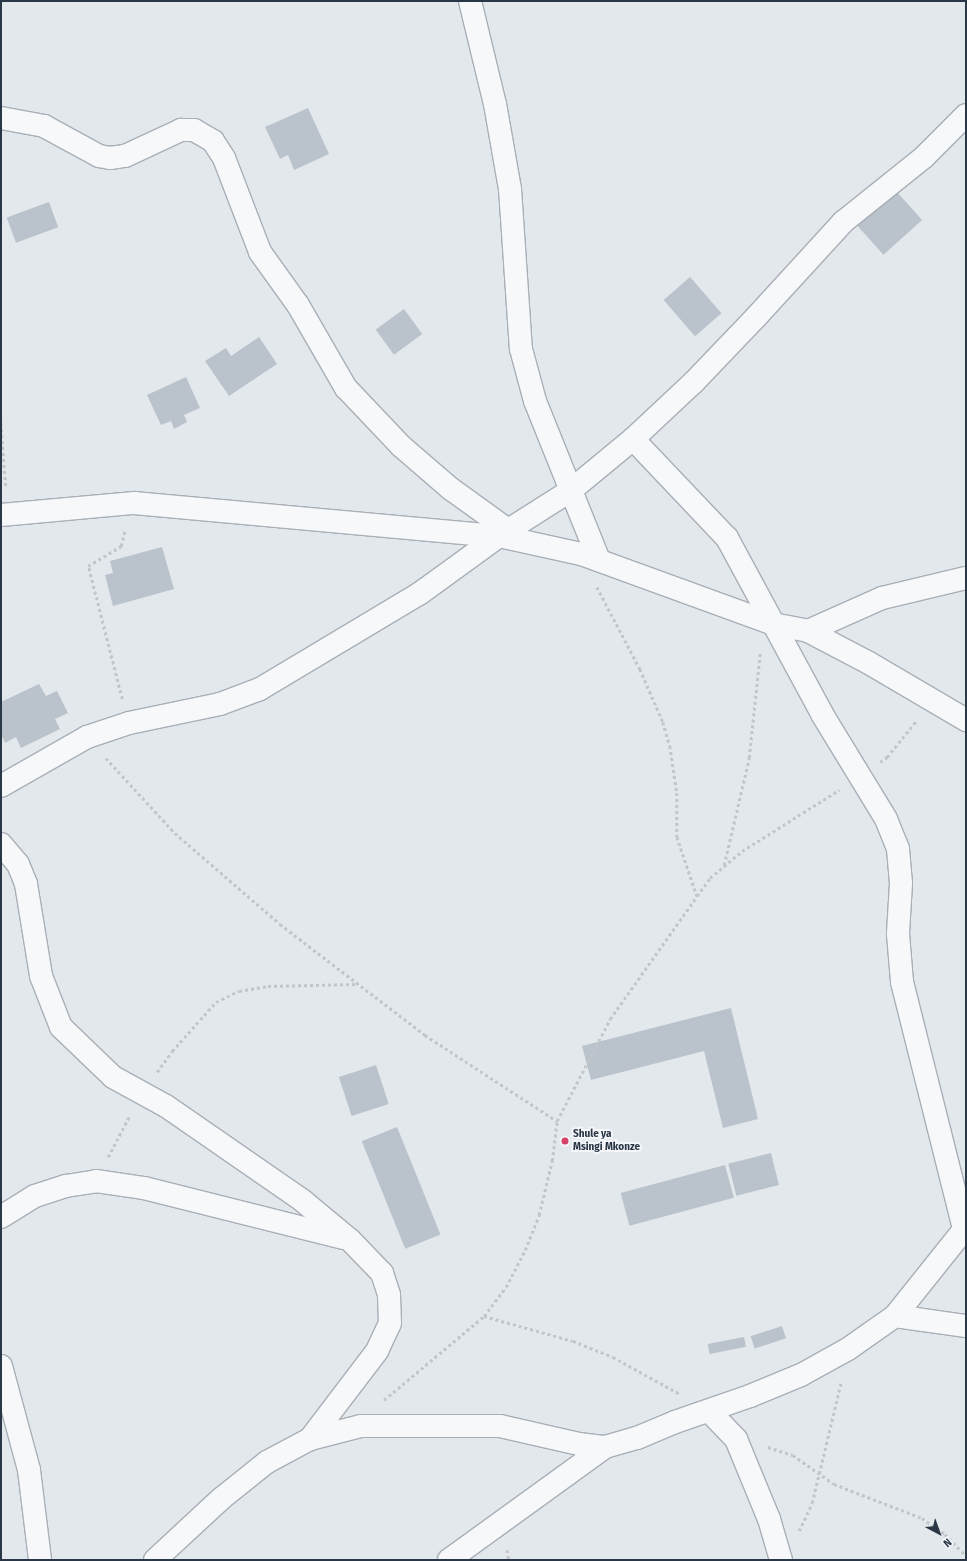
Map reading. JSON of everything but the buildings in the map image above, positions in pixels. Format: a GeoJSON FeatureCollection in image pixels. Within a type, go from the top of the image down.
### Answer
{"type":"FeatureCollection","features":[{"type":"Feature","properties":{"kind":"street"},"geometry":{"type":"LineString","coordinates":[[470,1],[495,104],[510,189],[521,349],[535,401],[570,491],[590,557]]}},
{"type":"Feature","properties":{"kind":"street"},"geometry":{"type":"LineString","coordinates":[[1,786],[87,737],[129,723],[220,704],[260,689],[419,594],[503,533],[570,491],[633,439],[757,316],[843,222],[924,157],[966,115]]}},
{"type":"Feature","properties":{"kind":"street"},"geometry":{"type":"LineString","coordinates":[[1,118],[44,126],[100,156],[110,158],[125,156],[181,130],[194,130],[213,141],[224,158],[260,252],[298,305],[346,388],[401,446],[503,533]]}},
{"type":"Feature","properties":{"kind":"street"},"geometry":{"type":"LineString","coordinates":[[449,1560],[605,1447],[637,1438],[675,1422],[709,1411],[801,1375],[848,1349],[895,1316],[965,1228],[902,982],[898,934],[901,883],[898,849],[886,818],[861,775],[822,714],[769,622],[742,562],[727,538],[633,439]]}},
{"type":"Feature","properties":{"kind":"street"},"geometry":{"type":"LineString","coordinates":[[5,515],[134,502],[503,533],[590,557],[769,622],[808,631],[869,663],[966,720]]}},
{"type":"Feature","properties":{"kind":"street"},"geometry":{"type":"LineString","coordinates":[[808,631],[882,598],[966,578]]}},
{"type":"Feature","properties":{"kind":"street"},"geometry":{"type":"LineString","coordinates":[[1,844],[18,864],[26,884],[41,976],[61,1027],[113,1078],[166,1106],[273,1179],[350,1240],[382,1273],[389,1295],[390,1323],[377,1351],[310,1439]]}},
{"type":"Feature","properties":{"kind":"street"},"geometry":{"type":"LineString","coordinates":[[1,1217],[35,1196],[66,1186],[96,1181],[144,1188],[350,1240]]}},
{"type":"Feature","properties":{"kind":"street"},"geometry":{"type":"LineString","coordinates":[[895,1316],[966,1326]]}},
{"type":"Feature","properties":{"kind":"street"},"geometry":{"type":"LineString","coordinates":[[1,1366],[29,1470],[40,1560]]}},
{"type":"Feature","properties":{"kind":"street"},"geometry":{"type":"LineString","coordinates":[[709,1411],[736,1439],[769,1519],[781,1560]]}},
{"type":"Feature","properties":{"kind":"street"},"geometry":{"type":"LineString","coordinates":[[155,1560],[222,1498],[267,1462],[310,1439],[361,1426],[500,1426],[579,1444],[605,1447]]}},
{"type":"Feature","properties":{"kind":"path"},"geometry":{"type":"LineString","coordinates":[[1,423],[5,515]]}},
{"type":"Feature","properties":{"kind":"path"},"geometry":{"type":"LineString","coordinates":[[129,723],[110,662],[88,566],[121,546],[134,502]]}},
{"type":"Feature","properties":{"kind":"path"},"geometry":{"type":"LineString","coordinates":[[590,557],[663,722],[670,746],[677,793],[677,838],[697,896]]}},
{"type":"Feature","properties":{"kind":"path"},"geometry":{"type":"LineString","coordinates":[[724,865],[749,758],[756,682],[769,622]]}},
{"type":"Feature","properties":{"kind":"path"},"geometry":{"type":"LineString","coordinates":[[361,1426],[392,1391],[484,1316],[506,1288],[526,1250],[539,1215],[552,1161],[557,1121],[610,1019],[697,896],[724,865],[786,822],[887,757],[932,700]]}},
{"type":"Feature","properties":{"kind":"path"},"geometry":{"type":"LineString","coordinates":[[87,737],[175,833],[280,924],[425,1035],[557,1121]]}},
{"type":"Feature","properties":{"kind":"path"},"geometry":{"type":"LineString","coordinates":[[96,1181],[118,1136],[142,1093],[172,1051],[216,1002],[240,991],[268,986],[359,984]]}},
{"type":"Feature","properties":{"kind":"path"},"geometry":{"type":"LineString","coordinates":[[484,1316],[559,1336],[613,1357],[709,1411]]}},
{"type":"Feature","properties":{"kind":"path"},"geometry":{"type":"LineString","coordinates":[[781,1560],[806,1518],[820,1475],[848,1349]]}},
{"type":"Feature","properties":{"kind":"path"},"geometry":{"type":"LineString","coordinates":[[736,1439],[784,1450],[802,1460],[834,1484],[922,1518],[945,1534],[966,1556]]}},
{"type":"Feature","properties":{"kind":"place","name":"Shule ya Msingi Mkonze"},"geometry":{"type":"Point","coordinates":[565,1141]}}]}
